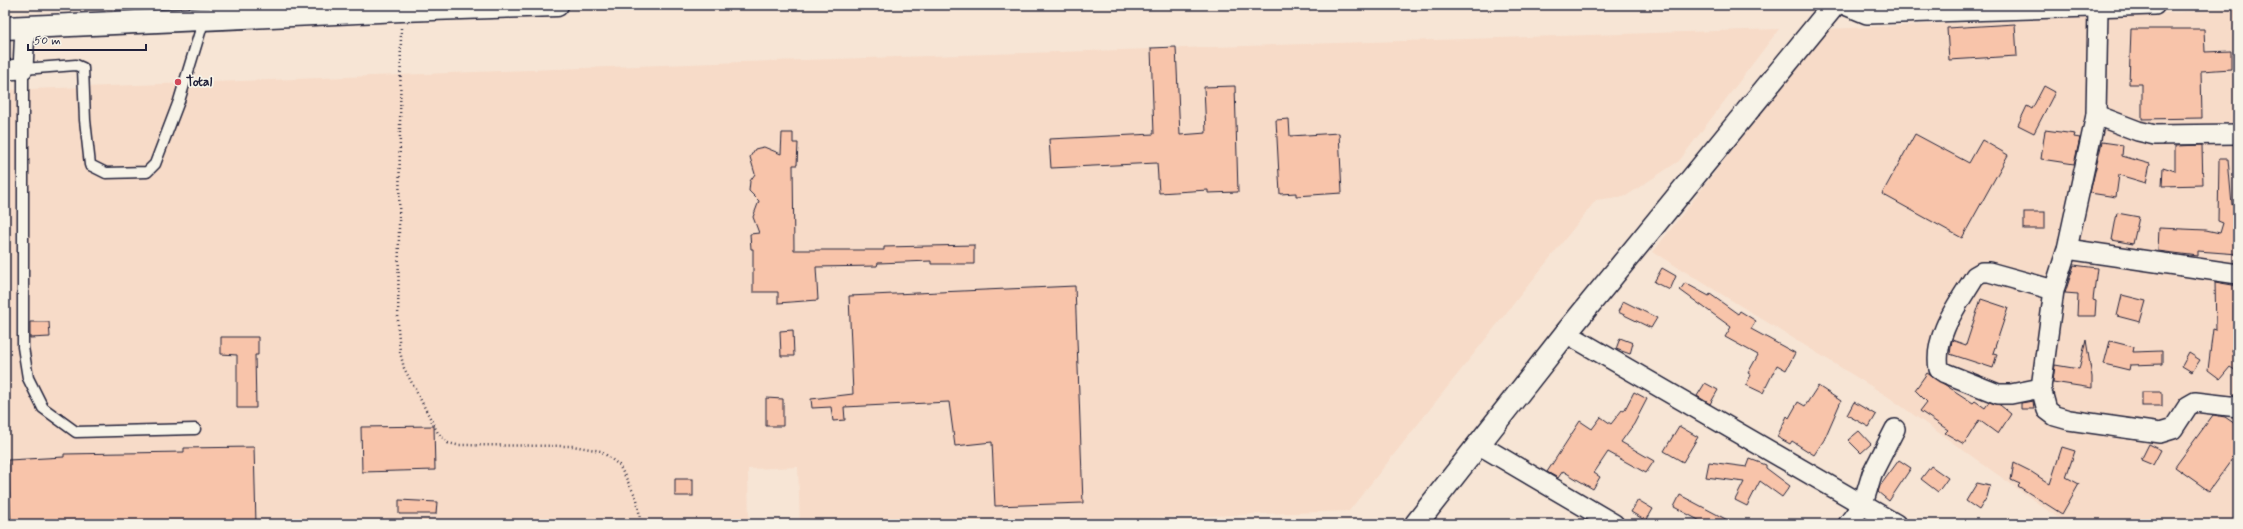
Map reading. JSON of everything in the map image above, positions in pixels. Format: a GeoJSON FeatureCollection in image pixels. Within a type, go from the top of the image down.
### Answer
{"type":"FeatureCollection","features":[{"type":"Feature","properties":{"kind":"main road"},"geometry":{"type":"LineString","coordinates":[[15,28],[401,10],[557,5]]}},
{"type":"Feature","properties":{"kind":"main road"},"geometry":{"type":"LineString","coordinates":[[1416,524],[1566,333],[1834,5]]}},
{"type":"Feature","properties":{"kind":"street"},"geometry":{"type":"LineString","coordinates":[[1845,5],[1868,14],[2098,8],[2155,5]]}},
{"type":"Feature","properties":{"kind":"street"},"geometry":{"type":"LineString","coordinates":[[2098,8],[2096,115],[2067,249],[2054,290],[2041,388],[2047,410],[2054,416],[2160,433],[2173,429],[2188,406],[2195,402],[2238,407]]}},
{"type":"Feature","properties":{"kind":"street"},"geometry":{"type":"LineString","coordinates":[[14,70],[15,28]]}},
{"type":"Feature","properties":{"kind":"street"},"geometry":{"type":"LineString","coordinates":[[2096,115],[2138,131],[2156,135],[2238,134]]}},
{"type":"Feature","properties":{"kind":"street"},"geometry":{"type":"LineString","coordinates":[[2067,249],[2238,274]]}},
{"type":"Feature","properties":{"kind":"street"},"geometry":{"type":"LineString","coordinates":[[2041,388],[2011,394],[1998,394],[1945,373],[1939,369],[1938,360],[1949,320],[1975,276],[1982,272],[1989,272],[2054,290]]}},
{"type":"Feature","properties":{"kind":"street"},"geometry":{"type":"LineString","coordinates":[[1566,333],[1896,524]]}},
{"type":"Feature","properties":{"kind":"street"},"geometry":{"type":"LineString","coordinates":[[1848,524],[1862,504],[1872,474],[1895,429]]}},
{"type":"Feature","properties":{"kind":"street"},"geometry":{"type":"LineString","coordinates":[[1478,444],[1614,524]]}},
{"type":"Feature","properties":{"kind":"lane"},"geometry":{"type":"LineString","coordinates":[[195,429],[76,432],[43,408],[28,378],[23,347],[14,70],[76,65],[83,68],[85,120],[90,165],[106,173],[147,172],[155,164],[179,101],[204,19]]}},
{"type":"Feature","properties":{"kind":"path"},"geometry":{"type":"LineString","coordinates":[[401,10],[398,328],[404,368],[438,433],[448,443],[457,445],[573,446],[601,451],[619,465],[637,499],[640,524]]}},
{"type":"Feature","properties":{"kind":"shaded area"},"geometry":{"type":"Polygon","coordinates":[[[2238,9],[2238,524],[2067,524],[1887,396],[1653,252],[1826,29],[2083,18],[2238,9]]]}},
{"type":"Feature","properties":{"kind":"shaded area"},"geometry":{"type":"Polygon","coordinates":[[[1779,29],[1679,161],[1626,196],[1596,200],[1349,511],[985,524],[800,524],[798,467],[748,469],[749,524],[20,524],[19,517],[5,517],[5,90],[742,62],[1779,29]]]}},
{"type":"Feature","properties":{"kind":"building"},"geometry":{"type":"Polygon","coordinates":[[[2015,24],[2017,56],[1949,60],[1947,28],[2015,24]]]}},
{"type":"Feature","properties":{"kind":"building"},"geometry":{"type":"Polygon","coordinates":[[[2131,29],[2204,29],[2205,52],[2231,51],[2231,69],[2201,71],[2202,118],[2142,119],[2142,84],[2129,84],[2131,29]]]}},
{"type":"Feature","properties":{"kind":"building"},"geometry":{"type":"Polygon","coordinates":[[[1176,47],[1180,135],[1206,133],[1204,87],[1235,86],[1238,192],[1208,193],[1208,190],[1159,193],[1157,163],[1051,168],[1049,139],[1154,134],[1151,48],[1176,47]]]}},
{"type":"Feature","properties":{"kind":"building"},"geometry":{"type":"Polygon","coordinates":[[[2044,86],[2055,92],[2034,133],[2018,125],[2027,106],[2032,109],[2044,86]]]}},
{"type":"Feature","properties":{"kind":"building"},"geometry":{"type":"Polygon","coordinates":[[[1289,119],[1290,136],[1339,133],[1342,193],[1296,196],[1296,193],[1280,194],[1276,120],[1289,119]]]}},
{"type":"Feature","properties":{"kind":"building"},"geometry":{"type":"Polygon","coordinates":[[[2045,130],[2075,134],[2074,137],[2080,138],[2074,164],[2041,159],[2045,130]]]}},
{"type":"Feature","properties":{"kind":"building"},"geometry":{"type":"Polygon","coordinates":[[[782,133],[793,133],[793,143],[798,143],[797,165],[793,165],[794,250],[884,250],[884,247],[974,245],[974,264],[931,264],[931,261],[878,263],[877,266],[816,267],[818,300],[778,303],[778,292],[753,292],[753,249],[751,249],[750,234],[759,233],[753,217],[759,201],[749,191],[750,181],[755,174],[750,157],[755,149],[764,147],[781,154],[782,133]]]}},
{"type":"Feature","properties":{"kind":"building"},"geometry":{"type":"Polygon","coordinates":[[[1915,134],[1969,163],[1982,140],[2008,155],[1962,238],[1882,194],[1915,134]]]}},
{"type":"Feature","properties":{"kind":"building"},"geometry":{"type":"Polygon","coordinates":[[[2102,142],[2123,145],[2122,156],[2150,164],[2146,183],[2119,175],[2116,197],[2090,193],[2102,142]]]}},
{"type":"Feature","properties":{"kind":"building"},"geometry":{"type":"Polygon","coordinates":[[[2202,145],[2203,185],[2162,186],[2163,167],[2175,171],[2175,146],[2202,145]]]}},
{"type":"Feature","properties":{"kind":"building"},"geometry":{"type":"Polygon","coordinates":[[[2219,159],[2228,159],[2232,205],[2237,205],[2238,254],[2198,251],[2198,256],[2158,251],[2159,228],[2206,230],[2220,233],[2223,223],[2218,221],[2219,159]]]}},
{"type":"Feature","properties":{"kind":"building"},"geometry":{"type":"Polygon","coordinates":[[[2024,212],[2045,212],[2045,229],[2024,229],[2024,212]]]}},
{"type":"Feature","properties":{"kind":"building"},"geometry":{"type":"Polygon","coordinates":[[[2117,213],[2139,217],[2133,244],[2112,240],[2117,213]]]}},
{"type":"Feature","properties":{"kind":"building"},"geometry":{"type":"Polygon","coordinates":[[[2074,265],[2097,268],[2093,300],[2096,301],[2095,316],[2077,316],[2078,294],[2065,293],[2074,265]]]}},
{"type":"Feature","properties":{"kind":"building"},"geometry":{"type":"Polygon","coordinates":[[[1662,268],[1676,276],[1670,290],[1654,282],[1662,268]]]}},
{"type":"Feature","properties":{"kind":"building"},"geometry":{"type":"Polygon","coordinates":[[[2215,282],[2238,286],[2238,304],[2234,304],[2234,333],[2232,352],[2238,356],[2238,372],[2230,367],[2220,379],[2208,370],[2213,329],[2216,330],[2215,282]]]}},
{"type":"Feature","properties":{"kind":"building"},"geometry":{"type":"Polygon","coordinates":[[[1685,283],[1709,296],[1710,294],[1738,314],[1740,311],[1756,321],[1751,329],[1795,353],[1786,370],[1777,365],[1763,393],[1746,385],[1751,375],[1748,373],[1758,355],[1725,337],[1731,327],[1680,290],[1685,283]]]}},
{"type":"Feature","properties":{"kind":"building"},"geometry":{"type":"Polygon","coordinates":[[[1075,286],[1083,503],[995,506],[992,442],[955,446],[949,402],[844,407],[845,420],[833,421],[831,407],[812,408],[811,399],[853,394],[849,296],[1075,286]]]}},
{"type":"Feature","properties":{"kind":"building"},"geometry":{"type":"Polygon","coordinates":[[[2122,295],[2146,301],[2140,322],[2117,316],[2122,295]]]}},
{"type":"Feature","properties":{"kind":"building"},"geometry":{"type":"Polygon","coordinates":[[[1981,299],[2008,308],[1993,353],[1997,354],[1993,368],[1950,354],[1952,340],[1966,345],[1981,299]]]}},
{"type":"Feature","properties":{"kind":"building"},"geometry":{"type":"Polygon","coordinates":[[[1623,301],[1657,318],[1651,328],[1618,312],[1623,301]]]}},
{"type":"Feature","properties":{"kind":"building"},"geometry":{"type":"Polygon","coordinates":[[[30,322],[49,322],[50,337],[30,338],[30,322]]]}},
{"type":"Feature","properties":{"kind":"building"},"geometry":{"type":"Polygon","coordinates":[[[793,330],[794,356],[781,356],[780,331],[793,330]]]}},
{"type":"Feature","properties":{"kind":"building"},"geometry":{"type":"Polygon","coordinates":[[[221,337],[258,337],[258,355],[255,355],[256,408],[237,408],[237,355],[221,354],[221,337]]]}},
{"type":"Feature","properties":{"kind":"building"},"geometry":{"type":"Polygon","coordinates":[[[1620,338],[1633,343],[1630,354],[1616,349],[1620,338]]]}},
{"type":"Feature","properties":{"kind":"building"},"geometry":{"type":"Polygon","coordinates":[[[2086,340],[2092,377],[2092,388],[2053,382],[2055,365],[2079,369],[2086,340]]]}},
{"type":"Feature","properties":{"kind":"building"},"geometry":{"type":"Polygon","coordinates":[[[2110,341],[2134,347],[2133,352],[2162,351],[2162,364],[2130,365],[2129,370],[2104,364],[2110,341]]]}},
{"type":"Feature","properties":{"kind":"building"},"geometry":{"type":"Polygon","coordinates":[[[2189,353],[2200,360],[2192,372],[2182,366],[2189,353]]]}},
{"type":"Feature","properties":{"kind":"building"},"geometry":{"type":"Polygon","coordinates":[[[1927,373],[1973,403],[1975,401],[1985,408],[1989,402],[2000,405],[2011,414],[1998,434],[1979,420],[1964,444],[1945,433],[1948,430],[1920,411],[1927,402],[1915,390],[1927,373]]]}},
{"type":"Feature","properties":{"kind":"building"},"geometry":{"type":"Polygon","coordinates":[[[1705,383],[1718,390],[1710,404],[1697,396],[1705,383]]]}},
{"type":"Feature","properties":{"kind":"building"},"geometry":{"type":"Polygon","coordinates":[[[1818,386],[1841,401],[1824,440],[1814,455],[1792,441],[1790,444],[1777,437],[1787,416],[1789,418],[1798,402],[1805,406],[1818,386]]]}},
{"type":"Feature","properties":{"kind":"building"},"geometry":{"type":"Polygon","coordinates":[[[1634,392],[1647,399],[1634,424],[1621,442],[1654,461],[1646,473],[1608,452],[1594,473],[1600,477],[1593,489],[1563,471],[1558,478],[1547,472],[1580,421],[1592,429],[1601,417],[1611,424],[1622,410],[1624,411],[1634,392]]]}},
{"type":"Feature","properties":{"kind":"building"},"geometry":{"type":"Polygon","coordinates":[[[2142,392],[2162,392],[2162,406],[2142,406],[2142,392]]]}},
{"type":"Feature","properties":{"kind":"building"},"geometry":{"type":"Polygon","coordinates":[[[766,398],[783,399],[783,426],[766,426],[766,398]]]}},
{"type":"Feature","properties":{"kind":"building"},"geometry":{"type":"Polygon","coordinates":[[[2033,401],[2034,409],[2021,409],[2021,403],[2033,401]]]}},
{"type":"Feature","properties":{"kind":"building"},"geometry":{"type":"Polygon","coordinates":[[[1854,402],[1876,415],[1869,427],[1847,415],[1854,402]]]}},
{"type":"Feature","properties":{"kind":"building"},"geometry":{"type":"Polygon","coordinates":[[[2213,415],[2225,417],[2238,426],[2238,451],[2209,491],[2175,467],[2213,415]]]}},
{"type":"Feature","properties":{"kind":"building"},"geometry":{"type":"Polygon","coordinates":[[[434,426],[435,470],[362,472],[361,427],[434,426]]]}},
{"type":"Feature","properties":{"kind":"building"},"geometry":{"type":"Polygon","coordinates":[[[1679,426],[1698,437],[1683,462],[1664,451],[1679,426]]]}},
{"type":"Feature","properties":{"kind":"building"},"geometry":{"type":"Polygon","coordinates":[[[1859,431],[1871,444],[1861,453],[1848,440],[1859,431]]]}},
{"type":"Feature","properties":{"kind":"building"},"geometry":{"type":"Polygon","coordinates":[[[2149,444],[2161,450],[2153,465],[2141,460],[2149,444]]]}},
{"type":"Feature","properties":{"kind":"building"},"geometry":{"type":"Polygon","coordinates":[[[254,447],[256,524],[11,524],[8,460],[64,457],[64,454],[184,452],[184,448],[254,447]]]}},
{"type":"Feature","properties":{"kind":"building"},"geometry":{"type":"Polygon","coordinates":[[[2062,447],[2075,451],[2066,477],[2079,484],[2062,514],[2018,486],[2020,484],[2011,480],[2014,463],[2050,484],[2062,447]]]}},
{"type":"Feature","properties":{"kind":"building"},"geometry":{"type":"Polygon","coordinates":[[[1750,459],[1766,465],[1766,468],[1790,486],[1782,497],[1760,481],[1747,506],[1735,500],[1744,482],[1706,477],[1709,462],[1747,467],[1750,459]]]}},
{"type":"Feature","properties":{"kind":"building"},"geometry":{"type":"Polygon","coordinates":[[[1899,460],[1911,468],[1889,501],[1878,492],[1880,486],[1899,460]]]}},
{"type":"Feature","properties":{"kind":"building"},"geometry":{"type":"Polygon","coordinates":[[[1931,466],[1948,478],[1938,492],[1921,479],[1931,466]]]}},
{"type":"Feature","properties":{"kind":"building"},"geometry":{"type":"Polygon","coordinates":[[[675,479],[693,479],[693,496],[675,496],[675,479]]]}},
{"type":"Feature","properties":{"kind":"building"},"geometry":{"type":"Polygon","coordinates":[[[1977,483],[1990,486],[1987,497],[1979,510],[1966,501],[1977,483]]]}},
{"type":"Feature","properties":{"kind":"building"},"geometry":{"type":"Polygon","coordinates":[[[1680,495],[1735,524],[1706,524],[1674,507],[1680,495]]]}},
{"type":"Feature","properties":{"kind":"building"},"geometry":{"type":"Polygon","coordinates":[[[399,500],[437,502],[436,514],[399,514],[399,500]]]}},
{"type":"Feature","properties":{"kind":"building"},"geometry":{"type":"Polygon","coordinates":[[[1638,500],[1653,509],[1646,521],[1631,512],[1638,500]]]}},
{"type":"Feature","properties":{"kind":"place","name":"Total"},"geometry":{"type":"Point","coordinates":[178,82]}}]}
